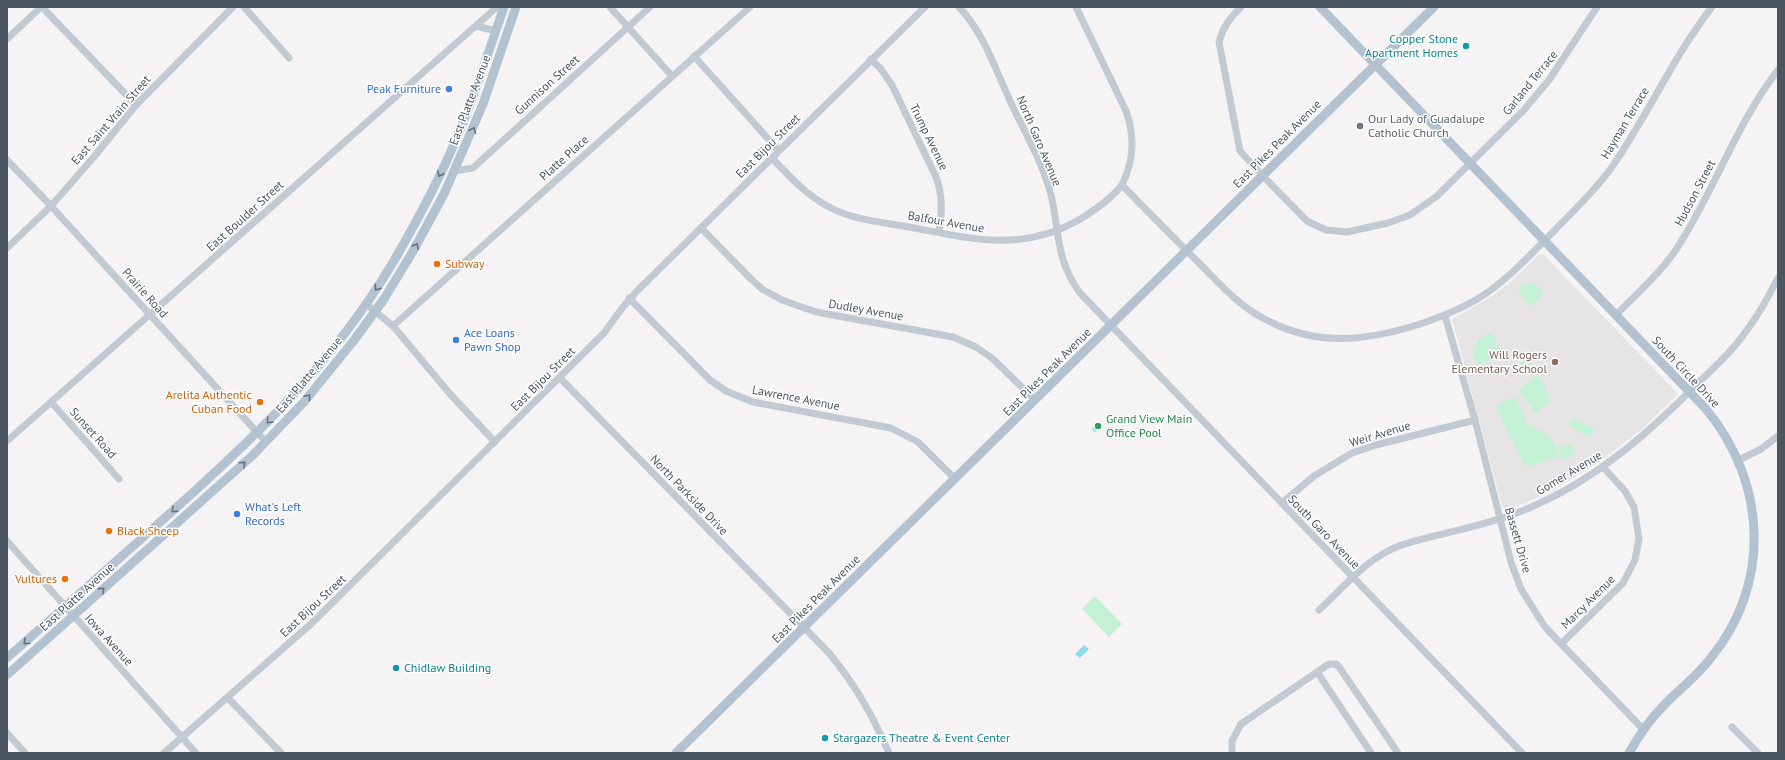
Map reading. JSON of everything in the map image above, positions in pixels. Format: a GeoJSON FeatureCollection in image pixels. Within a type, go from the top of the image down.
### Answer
{"type":"FeatureCollection","features":[{"type":"Feature","properties":{"kind":"main road","name":"East Platte Avenue"},"geometry":{"type":"LineString","coordinates":[[7,658],[258,433],[312,375],[366,304],[392,264],[433,188],[457,138],[504,7]]}},
{"type":"Feature","properties":{"kind":"main road","name":"East Platte Avenue"},"geometry":{"type":"LineString","coordinates":[[7,675],[266,442],[318,387],[375,311],[426,228],[455,171],[483,104],[516,7]]}},
{"type":"Feature","properties":{"kind":"main road","name":"South Circle Drive"},"geometry":{"type":"LineString","coordinates":[[1320,7],[1690,392],[1723,431],[1738,460],[1744,476],[1752,508],[1754,539],[1751,572],[1744,599],[1730,630],[1716,652],[1665,704],[1643,729],[1630,753]]}},
{"type":"Feature","properties":{"kind":"main road","name":"East Pikes Peak Avenue"},"geometry":{"type":"LineString","coordinates":[[676,753],[1434,7]]}},
{"type":"Feature","properties":{"kind":"main road"},"geometry":{"type":"LineString","coordinates":[[455,171],[454,158],[459,146],[457,138]]}},
{"type":"Feature","properties":{"kind":"main road"},"geometry":{"type":"LineString","coordinates":[[426,228],[429,212],[437,196],[436,191],[433,188]]}},
{"type":"Feature","properties":{"kind":"street"},"geometry":{"type":"LineString","coordinates":[[7,39],[41,7],[136,105]]}},
{"type":"Feature","properties":{"kind":"street","name":"East Saint Vrain Street"},"geometry":{"type":"LineString","coordinates":[[7,248],[51,206],[93,158],[136,105],[233,7]]}},
{"type":"Feature","properties":{"kind":"street"},"geometry":{"type":"LineString","coordinates":[[244,7],[289,58]]}},
{"type":"Feature","properties":{"kind":"street","name":"East Boulder Street"},"geometry":{"type":"LineString","coordinates":[[7,441],[497,7]]}},
{"type":"Feature","properties":{"kind":"street"},"geometry":{"type":"LineString","coordinates":[[610,7],[672,76]]}},
{"type":"Feature","properties":{"kind":"street","name":"Gunnison Street"},"geometry":{"type":"LineString","coordinates":[[455,171],[473,168],[650,7]]}},
{"type":"Feature","properties":{"kind":"street","name":"Platte Place"},"geometry":{"type":"LineString","coordinates":[[393,326],[750,7]]}},
{"type":"Feature","properties":{"kind":"street","name":"East Bijou Street"},"geometry":{"type":"LineString","coordinates":[[164,753],[312,623],[607,331],[629,298],[925,7]]}},
{"type":"Feature","properties":{"kind":"street","name":"North Garo Avenue"},"geometry":{"type":"LineString","coordinates":[[959,7],[970,21],[982,42],[1043,170],[1051,195],[1061,258],[1068,276],[1080,293],[1111,325]]}},
{"type":"Feature","properties":{"kind":"street"},"geometry":{"type":"LineString","coordinates":[[1076,7],[1126,111],[1131,128],[1132,153],[1127,175],[1122,185]]}},
{"type":"Feature","properties":{"kind":"street","name":"Garland Terrace"},"geometry":{"type":"LineString","coordinates":[[1241,7],[1224,27],[1219,42],[1237,144],[1240,151],[1307,220],[1326,230],[1347,232],[1388,223],[1419,210],[1437,196],[1524,111],[1549,80],[1597,7]]}},
{"type":"Feature","properties":{"kind":"street","name":"Hayman Terrace"},"geometry":{"type":"LineString","coordinates":[[1122,185],[1242,305],[1260,317],[1303,335],[1330,339],[1358,338],[1395,332],[1445,316],[1476,300],[1494,288],[1544,241],[1588,196],[1612,167],[1678,55],[1712,7]]}},
{"type":"Feature","properties":{"kind":"street"},"geometry":{"type":"LineString","coordinates":[[476,26],[496,31]]}},
{"type":"Feature","properties":{"kind":"street"},"geometry":{"type":"LineString","coordinates":[[694,56],[778,151]]}},
{"type":"Feature","properties":{"kind":"street","name":"Trump Avenue"},"geometry":{"type":"LineString","coordinates":[[871,59],[881,68],[892,84],[940,188],[942,202],[939,232]]}},
{"type":"Feature","properties":{"kind":"street","name":"Hudson Street"},"geometry":{"type":"LineString","coordinates":[[1616,315],[1651,280],[1677,248],[1690,228],[1745,120],[1765,86],[1778,70]]}},
{"type":"Feature","properties":{"kind":"street","name":"Balfour Avenue"},"geometry":{"type":"LineString","coordinates":[[772,158],[806,192],[831,208],[854,216],[985,240],[1010,241],[1036,237],[1056,231],[1083,218],[1100,206],[1122,185]]}},
{"type":"Feature","properties":{"kind":"street","name":"Prairie Road"},"geometry":{"type":"LineString","coordinates":[[7,160],[51,206],[266,442]]}},
{"type":"Feature","properties":{"kind":"street","name":"Dudley Avenue"},"geometry":{"type":"LineString","coordinates":[[700,228],[751,279],[772,295],[794,305],[816,312],[953,337],[976,347],[994,359],[1035,400]]}},
{"type":"Feature","properties":{"kind":"street","name":"Gomer Avenue"},"geometry":{"type":"LineString","coordinates":[[1319,610],[1378,556],[1396,547],[1500,520],[1537,504],[1572,486],[1603,467],[1633,444],[1690,392],[1738,342],[1764,306],[1778,278]]}},
{"type":"Feature","properties":{"kind":"street","name":"Lawrence Avenue"},"geometry":{"type":"LineString","coordinates":[[629,298],[710,380],[726,392],[753,402],[892,428],[918,442],[955,479]]}},
{"type":"Feature","properties":{"kind":"street"},"geometry":{"type":"LineString","coordinates":[[366,304],[393,326],[451,395],[495,442]]}},
{"type":"Feature","properties":{"kind":"street","name":"Bassett Drive"},"geometry":{"type":"LineString","coordinates":[[1445,316],[1511,562],[1521,589],[1537,616],[1561,644],[1643,729]]}},
{"type":"Feature","properties":{"kind":"street","name":"South Garo Avenue"},"geometry":{"type":"LineString","coordinates":[[1111,325],[1522,753]]}},
{"type":"Feature","properties":{"kind":"street","name":"North Parkside Drive"},"geometry":{"type":"LineString","coordinates":[[560,378],[829,653],[853,684],[868,708],[889,753]]}},
{"type":"Feature","properties":{"kind":"street","name":"Sunset Road"},"geometry":{"type":"LineString","coordinates":[[51,402],[119,479]]}},
{"type":"Feature","properties":{"kind":"street","name":"Weir Avenue"},"geometry":{"type":"LineString","coordinates":[[1282,503],[1314,476],[1352,453],[1376,445],[1474,420]]}},
{"type":"Feature","properties":{"kind":"street"},"geometry":{"type":"LineString","coordinates":[[1738,460],[1761,449],[1778,436]]}},
{"type":"Feature","properties":{"kind":"street","name":"Marcy Avenue"},"geometry":{"type":"LineString","coordinates":[[1561,644],[1623,583],[1635,560],[1639,539],[1634,507],[1625,491],[1603,467]]}},
{"type":"Feature","properties":{"kind":"street","name":"Iowa Avenue"},"geometry":{"type":"LineString","coordinates":[[7,541],[196,753]]}},
{"type":"Feature","properties":{"kind":"street"},"geometry":{"type":"LineString","coordinates":[[1232,753],[1232,741],[1241,724],[1329,664],[1336,664],[1339,667],[1398,753]]}},
{"type":"Feature","properties":{"kind":"street"},"geometry":{"type":"LineString","coordinates":[[1317,672],[1371,753]]}},
{"type":"Feature","properties":{"kind":"street"},"geometry":{"type":"LineString","coordinates":[[228,698],[280,753]]}},
{"type":"Feature","properties":{"kind":"street"},"geometry":{"type":"LineString","coordinates":[[1732,727],[1758,753]]}},
{"type":"Feature","properties":{"kind":"street"},"geometry":{"type":"LineString","coordinates":[[7,733],[24,753]]}},
{"type":"Feature","properties":{"kind":"shaded area","name":"Will Rogers Elementary School"},"geometry":{"type":"Polygon","coordinates":[[[1543,254],[1678,394],[1642,429],[1596,464],[1553,490],[1505,510],[1502,506],[1452,319],[1489,298],[1511,282],[1539,255],[1543,254]]]}},
{"type":"Feature","properties":{"kind":"green space"},"geometry":{"type":"Polygon","coordinates":[[[1532,282],[1545,292],[1532,306],[1523,298],[1519,289],[1523,284],[1529,284],[1532,282]]]}},
{"type":"Feature","properties":{"kind":"green space"},"geometry":{"type":"Polygon","coordinates":[[[1492,332],[1502,357],[1491,363],[1489,360],[1478,365],[1473,353],[1479,339],[1492,332]]]}},
{"type":"Feature","properties":{"kind":"green space"},"geometry":{"type":"Polygon","coordinates":[[[1525,359],[1537,370],[1531,376],[1519,365],[1525,359]]]}},
{"type":"Feature","properties":{"kind":"green space"},"geometry":{"type":"Polygon","coordinates":[[[1536,375],[1542,380],[1550,402],[1536,413],[1519,391],[1536,375]]]}},
{"type":"Feature","properties":{"kind":"green space"},"geometry":{"type":"Polygon","coordinates":[[[1516,397],[1528,426],[1540,430],[1549,436],[1555,445],[1558,457],[1530,466],[1524,464],[1513,440],[1511,440],[1496,405],[1516,397]]]}},
{"type":"Feature","properties":{"kind":"green space"},"geometry":{"type":"Polygon","coordinates":[[[1573,418],[1594,428],[1590,437],[1569,426],[1573,418]]]}},
{"type":"Feature","properties":{"kind":"green space"},"geometry":{"type":"Polygon","coordinates":[[[1572,443],[1576,455],[1561,459],[1558,447],[1572,443]]]}},
{"type":"Feature","properties":{"kind":"green space"},"geometry":{"type":"Polygon","coordinates":[[[1095,596],[1122,624],[1109,637],[1082,609],[1095,596]]]}},
{"type":"Feature","properties":{"kind":"water","name":"Grand View Main Office Pool"},"geometry":{"type":"Polygon","coordinates":[[[1099,422],[1102,423],[1102,427],[1094,432],[1092,428],[1099,422]]]}},
{"type":"Feature","properties":{"kind":"water"},"geometry":{"type":"Polygon","coordinates":[[[1084,645],[1089,649],[1080,658],[1075,654],[1084,645]]]}},
{"type":"Feature","properties":{"kind":"place","name":"Copper Stone Apartment Homes"},"geometry":{"type":"Point","coordinates":[1466,46]}},
{"type":"Feature","properties":{"kind":"place","name":"Peak Furniture"},"geometry":{"type":"Point","coordinates":[449,89]}},
{"type":"Feature","properties":{"kind":"place","name":"Our Lady of Guadalupe Catholic Church"},"geometry":{"type":"Point","coordinates":[1360,126]}},
{"type":"Feature","properties":{"kind":"place","name":"Subway"},"geometry":{"type":"Point","coordinates":[437,264]}},
{"type":"Feature","properties":{"kind":"place","name":"Ace Loans Pawn Shop"},"geometry":{"type":"Point","coordinates":[456,340]}},
{"type":"Feature","properties":{"kind":"place","name":"Will Rogers Elementary School"},"geometry":{"type":"Point","coordinates":[1555,362]}},
{"type":"Feature","properties":{"kind":"place","name":"Arelita Authentic Cuban Food"},"geometry":{"type":"Point","coordinates":[260,402]}},
{"type":"Feature","properties":{"kind":"place","name":"Grand View Main Office Pool"},"geometry":{"type":"Point","coordinates":[1098,426]}},
{"type":"Feature","properties":{"kind":"place","name":"What's Left Records"},"geometry":{"type":"Point","coordinates":[237,514]}},
{"type":"Feature","properties":{"kind":"place","name":"Black Sheep"},"geometry":{"type":"Point","coordinates":[109,531]}},
{"type":"Feature","properties":{"kind":"place","name":"Vultures"},"geometry":{"type":"Point","coordinates":[65,579]}},
{"type":"Feature","properties":{"kind":"place","name":"Chidlaw Building"},"geometry":{"type":"Point","coordinates":[396,668]}},
{"type":"Feature","properties":{"kind":"place","name":"Stargazers Theatre & Event Center"},"geometry":{"type":"Point","coordinates":[825,738]}}]}
